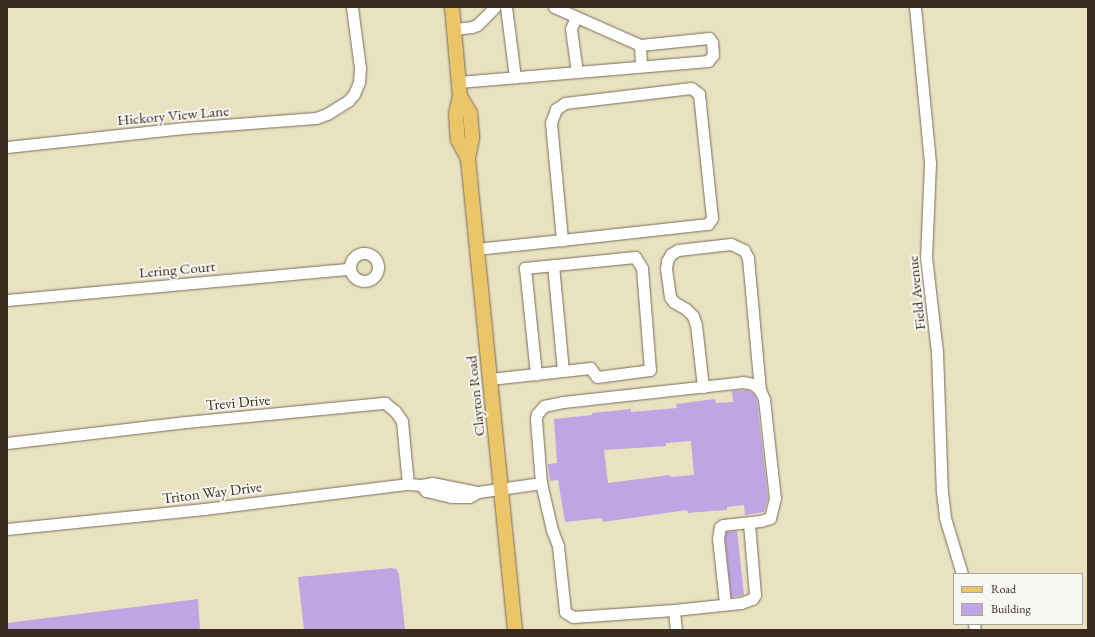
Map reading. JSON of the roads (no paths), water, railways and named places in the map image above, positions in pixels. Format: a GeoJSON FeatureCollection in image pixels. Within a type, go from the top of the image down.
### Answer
{"type":"FeatureCollection","features":[{"type":"Feature","properties":{"kind":"main road","name":"Clayton Road"},"geometry":{"type":"LineString","coordinates":[[452,7],[460,96],[470,113],[472,138],[468,159],[515,630]]}},
{"type":"Feature","properties":{"kind":"street","name":"Hickory View Lane"},"geometry":{"type":"LineString","coordinates":[[7,146],[184,128],[316,118],[327,114],[348,101],[354,94],[359,82],[360,68],[352,7]]}},
{"type":"Feature","properties":{"kind":"street"},"geometry":{"type":"LineString","coordinates":[[454,29],[477,25],[495,7]]}},
{"type":"Feature","properties":{"kind":"street"},"geometry":{"type":"LineString","coordinates":[[506,7],[515,77]]}},
{"type":"Feature","properties":{"kind":"street"},"geometry":{"type":"LineString","coordinates":[[459,82],[708,61],[713,55],[712,42],[710,38],[640,45],[554,7]]}},
{"type":"Feature","properties":{"kind":"street","name":"Field Avenue"},"geometry":{"type":"LineString","coordinates":[[915,7],[930,163],[926,257],[937,352],[942,492],[945,518],[962,573]]}},
{"type":"Feature","properties":{"kind":"street"},"geometry":{"type":"LineString","coordinates":[[576,17],[571,29],[577,72]]}},
{"type":"Feature","properties":{"kind":"street"},"geometry":{"type":"LineString","coordinates":[[640,45],[641,66]]}},
{"type":"Feature","properties":{"kind":"street"},"geometry":{"type":"LineString","coordinates":[[476,249],[562,240],[708,224],[712,218],[699,94],[691,88],[565,103],[556,110],[550,123],[562,240]]}},
{"type":"Feature","properties":{"kind":"street"},"geometry":{"type":"LineString","coordinates":[[703,387],[696,325],[693,316],[686,309],[674,302],[670,297],[666,269],[667,261],[671,254],[678,250],[730,244],[744,250],[748,258],[760,390],[764,399],[775,498],[770,518],[749,523],[723,525],[720,527],[718,538],[724,604]]}},
{"type":"Feature","properties":{"kind":"street"},"geometry":{"type":"LineString","coordinates":[[490,379],[536,374],[590,368],[597,377],[650,370],[642,268],[635,257],[525,268],[536,374]]}},
{"type":"Feature","properties":{"kind":"street"},"geometry":{"type":"LineString","coordinates":[[553,265],[563,371]]}},
{"type":"Feature","properties":{"kind":"street","name":"Lering Court"},"geometry":{"type":"LineString","coordinates":[[7,300],[350,269]]}},
{"type":"Feature","properties":{"kind":"street"},"geometry":{"type":"LineString","coordinates":[[749,523],[755,595],[752,599],[748,601],[674,610],[572,617],[565,612],[558,546],[552,530],[542,483],[536,419],[537,414],[544,406],[563,402],[743,382],[753,384],[760,390]]}},
{"type":"Feature","properties":{"kind":"street","name":"Trevi Drive"},"geometry":{"type":"LineString","coordinates":[[7,443],[186,422],[385,403],[395,411],[402,421],[408,484]]}},
{"type":"Feature","properties":{"kind":"street","name":"Triton Way Drive"},"geometry":{"type":"LineString","coordinates":[[7,529],[204,509],[408,484],[421,485],[426,491],[452,497],[469,497],[478,492],[502,490],[542,483]]}},
{"type":"Feature","properties":{"kind":"street"},"geometry":{"type":"LineString","coordinates":[[674,610],[676,630]]}}]}
